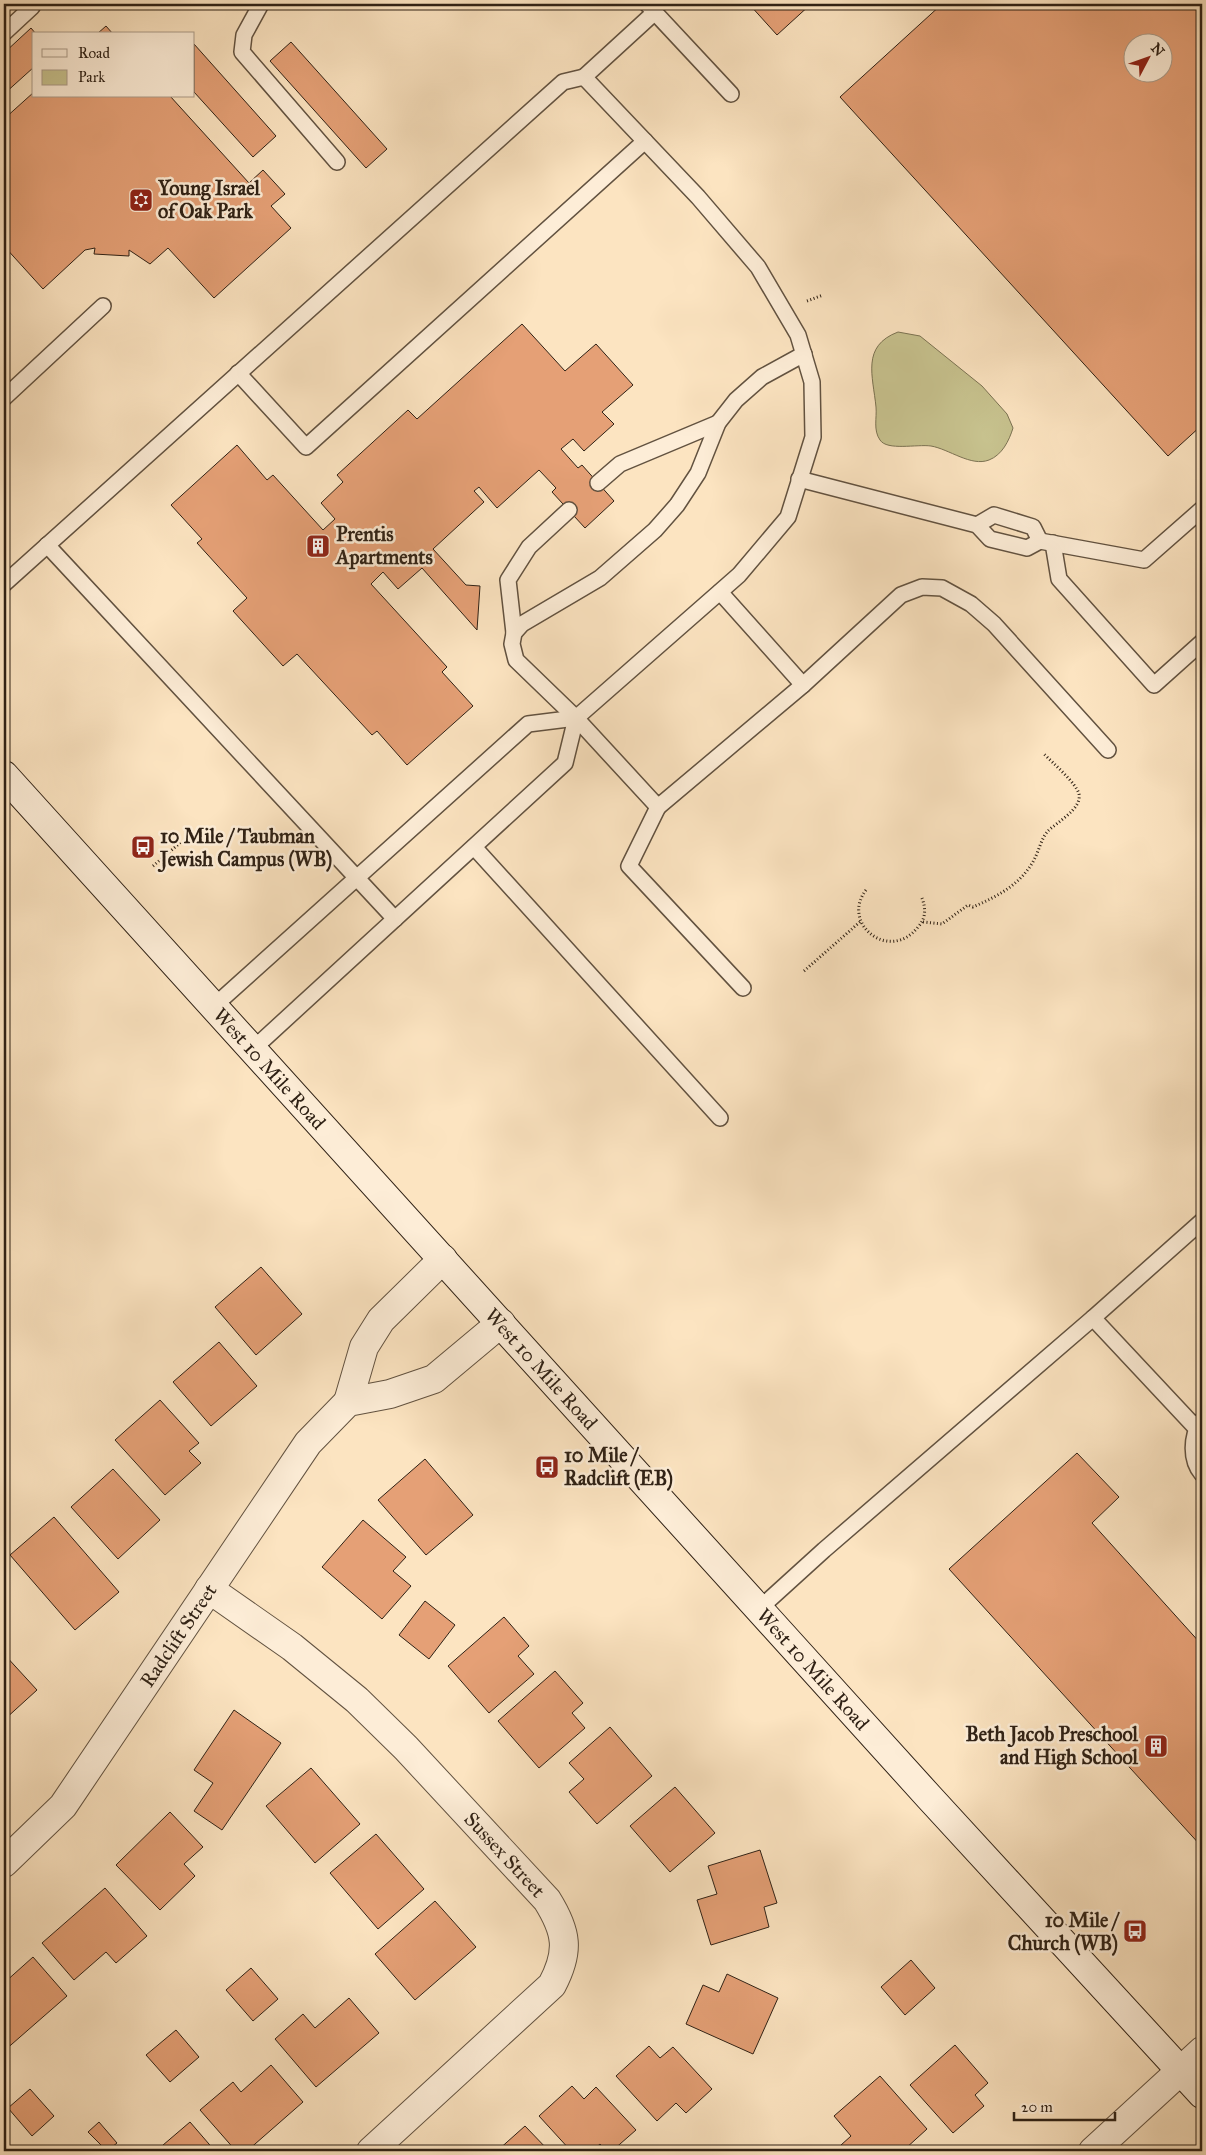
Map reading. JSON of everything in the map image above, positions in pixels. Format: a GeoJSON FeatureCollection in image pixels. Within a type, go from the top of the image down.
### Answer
{"type":"FeatureCollection","features":[{"type":"Feature","properties":{"kind":"street","name":"West 10 Mile Road"},"geometry":{"type":"LineString","coordinates":[[4,775],[759,1609],[1202,2094]]}},
{"type":"Feature","properties":{"kind":"street","name":"Radclift Street"},"geometry":{"type":"LineString","coordinates":[[4,1863],[63,1806],[308,1443],[348,1402],[364,1347],[381,1320],[444,1259]]}},
{"type":"Feature","properties":{"kind":"street"},"geometry":{"type":"LineString","coordinates":[[348,1402],[390,1394],[434,1379],[501,1323]]}},
{"type":"Feature","properties":{"kind":"street","name":"Sussex Street"},"geometry":{"type":"LineString","coordinates":[[209,1589],[314,1664],[381,1723],[547,1900],[559,1919],[564,1938],[564,1952],[561,1968],[552,1984],[371,2151]]}},
{"type":"Feature","properties":{"kind":"street"},"geometry":{"type":"LineString","coordinates":[[1094,2151],[1202,2051]]}},
{"type":"Feature","properties":{"kind":"lane"},"geometry":{"type":"LineString","coordinates":[[261,4],[244,35],[242,52],[337,162]]}},
{"type":"Feature","properties":{"kind":"lane"},"geometry":{"type":"LineString","coordinates":[[4,33],[32,7]]}},
{"type":"Feature","properties":{"kind":"lane"},"geometry":{"type":"LineString","coordinates":[[4,584],[563,82],[584,78],[651,8],[731,94]]}},
{"type":"Feature","properties":{"kind":"lane"},"geometry":{"type":"LineString","coordinates":[[213,1007],[528,724],[576,718],[739,575],[788,517],[813,438],[812,382],[798,335],[758,267],[698,196],[584,78]]}},
{"type":"Feature","properties":{"kind":"lane"},"geometry":{"type":"LineString","coordinates":[[238,373],[306,447],[645,140]]}},
{"type":"Feature","properties":{"kind":"lane"},"geometry":{"type":"LineString","coordinates":[[4,398],[103,306]]}},
{"type":"Feature","properties":{"kind":"lane"},"geometry":{"type":"LineString","coordinates":[[514,633],[522,624],[600,578],[655,530],[677,505],[698,473],[718,423],[736,400],[762,377],[804,354]]}},
{"type":"Feature","properties":{"kind":"lane"},"geometry":{"type":"LineString","coordinates":[[598,483],[620,464],[718,423]]}},
{"type":"Feature","properties":{"kind":"lane"},"geometry":{"type":"LineString","coordinates":[[799,479],[976,525],[990,540],[1027,548],[1047,542],[1144,560],[1202,509]]}},
{"type":"Feature","properties":{"kind":"lane"},"geometry":{"type":"LineString","coordinates":[[568,510],[529,547],[508,580],[514,633],[512,644],[516,660],[576,718],[658,807]]}},
{"type":"Feature","properties":{"kind":"lane"},"geometry":{"type":"LineString","coordinates":[[976,525],[994,515],[1033,527],[1047,542],[1058,578],[1154,685],[1202,642]]}},
{"type":"Feature","properties":{"kind":"lane"},"geometry":{"type":"LineString","coordinates":[[47,545],[395,919]]}},
{"type":"Feature","properties":{"kind":"lane"},"geometry":{"type":"LineString","coordinates":[[743,988],[629,866],[658,807],[803,685],[901,595],[922,587],[942,588],[971,604],[994,624],[1108,750]]}},
{"type":"Feature","properties":{"kind":"lane"},"geometry":{"type":"LineString","coordinates":[[720,592],[803,685]]}},
{"type":"Feature","properties":{"kind":"lane"},"geometry":{"type":"LineString","coordinates":[[252,1050],[565,763],[576,718]]}},
{"type":"Feature","properties":{"kind":"lane"},"geometry":{"type":"LineString","coordinates":[[474,847],[720,1118]]}},
{"type":"Feature","properties":{"kind":"lane"},"geometry":{"type":"LineString","coordinates":[[759,1609],[832,1543],[1093,1318],[1200,1229]]}},
{"type":"Feature","properties":{"kind":"lane"},"geometry":{"type":"LineString","coordinates":[[1093,1318],[1199,1424],[1193,1444],[1196,1468],[1202,1474]]}},
{"type":"Feature","properties":{"kind":"path"},"geometry":{"type":"LineString","coordinates":[[806,301],[823,295]]}},
{"type":"Feature","properties":{"kind":"path"},"geometry":{"type":"LineString","coordinates":[[923,922],[942,924],[968,905],[973,907],[985,902],[1016,882],[1034,860],[1046,832],[1075,808],[1079,802],[1076,788],[1044,754]]}},
{"type":"Feature","properties":{"kind":"path"},"geometry":{"type":"LineString","coordinates":[[153,866],[181,842]]}},
{"type":"Feature","properties":{"kind":"path"},"geometry":{"type":"LineString","coordinates":[[866,890],[859,904],[861,921],[874,937],[888,942],[897,942],[907,938],[923,922],[924,905],[922,898]]}},
{"type":"Feature","properties":{"kind":"path"},"geometry":{"type":"LineString","coordinates":[[804,971],[861,921]]}},
{"type":"Feature","properties":{"kind":"green space"},"geometry":{"type":"Polygon","coordinates":[[[898,332],[920,336],[982,386],[1007,414],[1013,428],[1007,443],[998,455],[982,462],[967,459],[931,446],[896,446],[889,445],[880,440],[876,428],[872,363],[879,345],[886,338],[898,332]]]}},
{"type":"Feature","properties":{"kind":"building"},"geometry":{"type":"Polygon","coordinates":[[[749,4],[811,4],[777,35],[749,4]]]}},
{"type":"Feature","properties":{"kind":"building"},"geometry":{"type":"Polygon","coordinates":[[[942,4],[1202,4],[1202,425],[1168,456],[840,97],[942,4]]]}},
{"type":"Feature","properties":{"kind":"building"},"geometry":{"type":"Polygon","coordinates":[[[106,26],[111,32],[99,32],[106,26]]]}},
{"type":"Feature","properties":{"kind":"building"},"geometry":{"type":"Polygon","coordinates":[[[31,28],[34,32],[32,32],[32,69],[4,94],[4,53],[31,28]]]}},
{"type":"Feature","properties":{"kind":"building"},"geometry":{"type":"Polygon","coordinates":[[[291,42],[387,149],[366,168],[270,61],[291,42]]]}},
{"type":"Feature","properties":{"kind":"building"},"geometry":{"type":"Polygon","coordinates":[[[195,45],[276,136],[253,157],[195,93],[195,45]]]}},
{"type":"Feature","properties":{"kind":"building","name":"Young Israel of Oak Park"},"geometry":{"type":"Polygon","coordinates":[[[32,94],[32,98],[172,98],[249,183],[263,170],[285,194],[271,206],[291,228],[214,298],[168,248],[150,264],[129,250],[129,256],[94,254],[95,248],[85,250],[43,289],[4,246],[4,119],[32,94]]]}},
{"type":"Feature","properties":{"kind":"building","name":"Prentis Apartments"},"geometry":{"type":"Polygon","coordinates":[[[522,324],[565,371],[596,344],[633,385],[602,412],[614,424],[584,451],[573,439],[561,449],[578,468],[582,465],[614,501],[585,528],[552,492],[556,488],[539,470],[497,508],[479,487],[474,491],[484,502],[433,549],[466,585],[480,586],[477,630],[422,568],[398,589],[383,572],[371,584],[447,667],[442,672],[473,706],[407,765],[377,731],[372,735],[297,654],[283,666],[233,611],[247,598],[197,543],[202,539],[171,505],[237,445],[267,480],[273,475],[323,530],[335,519],[321,503],[343,482],[337,475],[408,410],[417,419],[522,324]]]}},
{"type":"Feature","properties":{"kind":"building"},"geometry":{"type":"Polygon","coordinates":[[[261,1267],[302,1314],[256,1355],[215,1307],[261,1267]]]}},
{"type":"Feature","properties":{"kind":"building"},"geometry":{"type":"Polygon","coordinates":[[[219,1342],[257,1386],[211,1426],[173,1382],[219,1342]]]}},
{"type":"Feature","properties":{"kind":"building"},"geometry":{"type":"Polygon","coordinates":[[[160,1400],[199,1443],[189,1451],[201,1463],[165,1495],[115,1440],[160,1400]]]}},
{"type":"Feature","properties":{"kind":"building","name":"Beth Jacob Preschool and High School"},"geometry":{"type":"Polygon","coordinates":[[[1077,1453],[1119,1497],[1092,1523],[1202,1645],[1202,1847],[949,1569],[1077,1453]]]}},
{"type":"Feature","properties":{"kind":"building"},"geometry":{"type":"Polygon","coordinates":[[[425,1459],[473,1515],[426,1555],[378,1500],[425,1459]]]}},
{"type":"Feature","properties":{"kind":"building"},"geometry":{"type":"Polygon","coordinates":[[[113,1469],[160,1520],[118,1559],[71,1507],[113,1469]]]}},
{"type":"Feature","properties":{"kind":"building"},"geometry":{"type":"Polygon","coordinates":[[[54,1517],[119,1592],[75,1630],[10,1555],[54,1517]]]}},
{"type":"Feature","properties":{"kind":"building"},"geometry":{"type":"Polygon","coordinates":[[[363,1520],[406,1557],[393,1571],[411,1586],[382,1619],[322,1567],[363,1520]]]}},
{"type":"Feature","properties":{"kind":"building"},"geometry":{"type":"Polygon","coordinates":[[[425,1601],[455,1625],[429,1659],[399,1635],[425,1601]]]}},
{"type":"Feature","properties":{"kind":"building"},"geometry":{"type":"Polygon","coordinates":[[[504,1617],[529,1646],[518,1656],[534,1674],[489,1713],[448,1666],[504,1617]]]}},
{"type":"Feature","properties":{"kind":"building"},"geometry":{"type":"Polygon","coordinates":[[[4,1654],[37,1690],[4,1720],[4,1654]]]}},
{"type":"Feature","properties":{"kind":"building"},"geometry":{"type":"Polygon","coordinates":[[[555,1671],[583,1703],[572,1713],[585,1728],[539,1768],[498,1721],[555,1671]]]}},
{"type":"Feature","properties":{"kind":"building"},"geometry":{"type":"Polygon","coordinates":[[[234,1710],[281,1743],[222,1830],[194,1811],[213,1783],[194,1770],[234,1710]]]}},
{"type":"Feature","properties":{"kind":"building"},"geometry":{"type":"Polygon","coordinates":[[[610,1727],[652,1776],[597,1824],[569,1792],[584,1779],[569,1763],[610,1727]]]}},
{"type":"Feature","properties":{"kind":"building"},"geometry":{"type":"Polygon","coordinates":[[[311,1768],[360,1824],[315,1863],[266,1806],[311,1768]]]}},
{"type":"Feature","properties":{"kind":"building"},"geometry":{"type":"Polygon","coordinates":[[[675,1787],[715,1833],[670,1872],[630,1826],[675,1787]]]}},
{"type":"Feature","properties":{"kind":"building"},"geometry":{"type":"Polygon","coordinates":[[[170,1812],[203,1847],[184,1864],[195,1876],[160,1910],[116,1865],[170,1812]]]}},
{"type":"Feature","properties":{"kind":"building"},"geometry":{"type":"Polygon","coordinates":[[[376,1834],[424,1889],[378,1929],[330,1873],[376,1834]]]}},
{"type":"Feature","properties":{"kind":"building"},"geometry":{"type":"Polygon","coordinates":[[[760,1850],[777,1903],[764,1907],[769,1927],[711,1945],[697,1900],[717,1894],[708,1866],[760,1850]]]}},
{"type":"Feature","properties":{"kind":"building"},"geometry":{"type":"Polygon","coordinates":[[[105,1888],[147,1936],[116,1963],[106,1952],[74,1980],[42,1943],[105,1888]]]}},
{"type":"Feature","properties":{"kind":"building"},"geometry":{"type":"Polygon","coordinates":[[[435,1901],[476,1947],[415,2000],[375,1954],[435,1901]]]}},
{"type":"Feature","properties":{"kind":"building"},"geometry":{"type":"Polygon","coordinates":[[[33,1957],[67,1996],[4,2051],[4,1983],[33,1957]]]}},
{"type":"Feature","properties":{"kind":"building"},"geometry":{"type":"Polygon","coordinates":[[[911,1960],[935,1988],[905,2015],[881,1987],[911,1960]]]}},
{"type":"Feature","properties":{"kind":"building"},"geometry":{"type":"Polygon","coordinates":[[[251,1968],[278,1999],[253,2021],[226,1990],[251,1968]]]}},
{"type":"Feature","properties":{"kind":"building"},"geometry":{"type":"Polygon","coordinates":[[[727,1974],[778,1998],[753,2054],[686,2024],[703,1985],[719,1992],[727,1974]]]}},
{"type":"Feature","properties":{"kind":"building"},"geometry":{"type":"Polygon","coordinates":[[[349,1998],[379,2033],[316,2087],[275,2039],[303,2014],[315,2028],[349,1998]]]}},
{"type":"Feature","properties":{"kind":"building"},"geometry":{"type":"Polygon","coordinates":[[[176,2030],[199,2057],[170,2082],[146,2055],[176,2030]]]}},
{"type":"Feature","properties":{"kind":"building"},"geometry":{"type":"Polygon","coordinates":[[[955,2045],[988,2083],[975,2095],[984,2106],[953,2133],[910,2085],[955,2045]]]}},
{"type":"Feature","properties":{"kind":"building"},"geometry":{"type":"Polygon","coordinates":[[[649,2046],[660,2058],[673,2047],[712,2089],[686,2113],[676,2103],[657,2121],[616,2076],[649,2046]]]}},
{"type":"Feature","properties":{"kind":"building"},"geometry":{"type":"Polygon","coordinates":[[[271,2065],[303,2102],[247,2151],[236,2151],[200,2110],[233,2082],[241,2092],[271,2065]]]}},
{"type":"Feature","properties":{"kind":"building"},"geometry":{"type":"Polygon","coordinates":[[[880,2076],[927,2129],[905,2149],[907,2151],[846,2151],[841,2145],[851,2136],[834,2116],[880,2076]]]}},
{"type":"Feature","properties":{"kind":"building"},"geometry":{"type":"Polygon","coordinates":[[[572,2086],[584,2099],[596,2087],[636,2130],[612,2151],[607,2151],[600,2144],[592,2151],[571,2151],[539,2116],[572,2086]]]}},
{"type":"Feature","properties":{"kind":"building"},"geometry":{"type":"Polygon","coordinates":[[[30,2089],[54,2116],[32,2136],[8,2108],[30,2089]]]}},
{"type":"Feature","properties":{"kind":"building"},"geometry":{"type":"Polygon","coordinates":[[[99,2122],[117,2143],[107,2151],[88,2132],[99,2122]]]}},
{"type":"Feature","properties":{"kind":"building"},"geometry":{"type":"Polygon","coordinates":[[[190,2122],[215,2151],[156,2151],[190,2122]]]}},
{"type":"Feature","properties":{"kind":"building"},"geometry":{"type":"Polygon","coordinates":[[[525,2126],[549,2151],[497,2151],[525,2126]]]}},
{"type":"Feature","properties":{"kind":"place","name":"Young Israel of Oak Park"},"geometry":{"type":"Point","coordinates":[141,200]}},
{"type":"Feature","properties":{"kind":"place","name":"Prentis Apartments"},"geometry":{"type":"Point","coordinates":[318,546]}},
{"type":"Feature","properties":{"kind":"place","name":"10 Mile / Taubman Jewish Campus (WB)"},"geometry":{"type":"Point","coordinates":[143,847]}},
{"type":"Feature","properties":{"kind":"place","name":"10 Mile / Radclift (EB)"},"geometry":{"type":"Point","coordinates":[547,1467]}},
{"type":"Feature","properties":{"kind":"place","name":"Beth Jacob Preschool and High School"},"geometry":{"type":"Point","coordinates":[1156,1746]}},
{"type":"Feature","properties":{"kind":"place","name":"10 Mile / Church (WB)"},"geometry":{"type":"Point","coordinates":[1135,1931]}}]}
